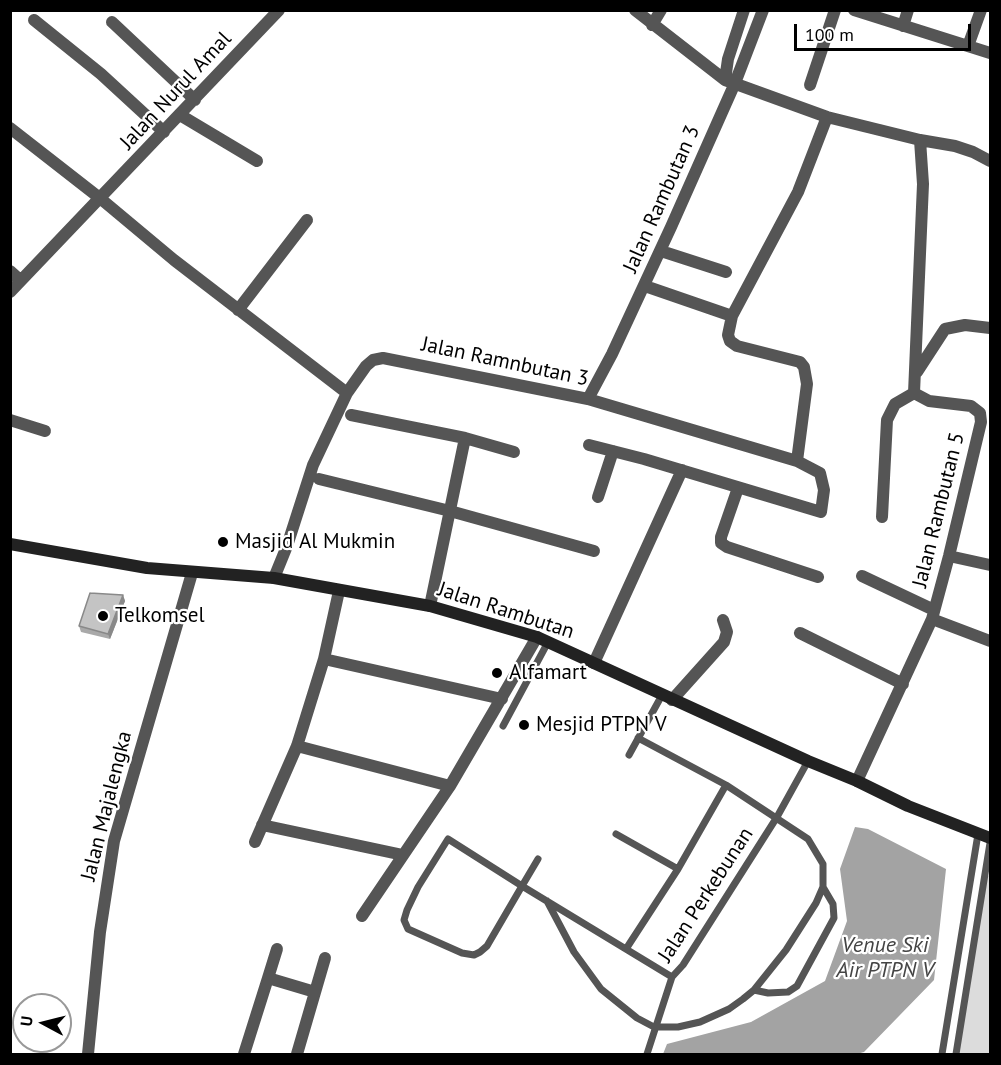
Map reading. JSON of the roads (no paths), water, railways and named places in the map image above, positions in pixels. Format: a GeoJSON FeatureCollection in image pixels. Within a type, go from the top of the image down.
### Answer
{"type":"FeatureCollection","features":[{"type":"Feature","properties":{"kind":"main road","name":"Jalan Rambutan"},"geometry":{"type":"LineString","coordinates":[[10,544],[87,559],[192,573],[274,578],[430,606],[543,639],[808,761],[857,780],[908,806],[990,838]]}},
{"type":"Feature","properties":{"kind":"street","name":"Jalan Nurul Amal"},"geometry":{"type":"LineString","coordinates":[[10,292],[279,10]]}},
{"type":"Feature","properties":{"kind":"street"},"geometry":{"type":"LineString","coordinates":[[635,10],[652,25],[730,81],[827,117],[920,140],[955,146],[974,152],[990,161]]}},
{"type":"Feature","properties":{"kind":"street"},"geometry":{"type":"LineString","coordinates":[[652,25],[661,10]]}},
{"type":"Feature","properties":{"kind":"street"},"geometry":{"type":"LineString","coordinates":[[730,81],[728,59],[744,10]]}},
{"type":"Feature","properties":{"kind":"street","name":"Jalan Rambutan 3"},"geometry":{"type":"LineString","coordinates":[[588,399],[661,251],[730,81],[763,10]]}},
{"type":"Feature","properties":{"kind":"street"},"geometry":{"type":"LineString","coordinates":[[810,85],[835,10]]}},
{"type":"Feature","properties":{"kind":"street"},"geometry":{"type":"LineString","coordinates":[[854,10],[990,53]]}},
{"type":"Feature","properties":{"kind":"street"},"geometry":{"type":"LineString","coordinates":[[903,26],[908,10]]}},
{"type":"Feature","properties":{"kind":"street"},"geometry":{"type":"LineString","coordinates":[[968,46],[981,10]]}},
{"type":"Feature","properties":{"kind":"street"},"geometry":{"type":"LineString","coordinates":[[34,20],[101,74],[164,132]]}},
{"type":"Feature","properties":{"kind":"street"},"geometry":{"type":"LineString","coordinates":[[112,22],[195,100]]}},
{"type":"Feature","properties":{"kind":"street"},"geometry":{"type":"LineString","coordinates":[[180,115],[257,161]]}},
{"type":"Feature","properties":{"kind":"street"},"geometry":{"type":"LineString","coordinates":[[797,461],[807,384],[804,367],[800,362],[736,346],[730,341],[728,335],[732,316],[798,192],[827,117]]}},
{"type":"Feature","properties":{"kind":"street"},"geometry":{"type":"LineString","coordinates":[[10,128],[174,260],[347,393]]}},
{"type":"Feature","properties":{"kind":"street"},"geometry":{"type":"LineString","coordinates":[[882,517],[887,420],[895,404],[914,393],[922,184],[920,140]]}},
{"type":"Feature","properties":{"kind":"street"},"geometry":{"type":"LineString","coordinates":[[238,310],[307,220]]}},
{"type":"Feature","properties":{"kind":"street"},"geometry":{"type":"LineString","coordinates":[[661,251],[726,272]]}},
{"type":"Feature","properties":{"kind":"street"},"geometry":{"type":"LineString","coordinates":[[10,271],[20,280]]}},
{"type":"Feature","properties":{"kind":"street"},"geometry":{"type":"LineString","coordinates":[[645,286],[732,316]]}},
{"type":"Feature","properties":{"kind":"street"},"geometry":{"type":"LineString","coordinates":[[916,373],[945,329],[965,325],[990,327]]}},
{"type":"Feature","properties":{"kind":"street","name":"Jalan Ramnbutan 3"},"geometry":{"type":"LineString","coordinates":[[274,578],[287,546],[313,465],[347,393],[369,363],[378,359],[390,358],[588,399],[797,461],[820,473],[824,490],[821,512],[738,488]]}},
{"type":"Feature","properties":{"kind":"street","name":"Jalan Rambutan 5"},"geometry":{"type":"LineString","coordinates":[[857,780],[933,615],[980,428],[980,413],[971,406],[929,401],[914,393]]}},
{"type":"Feature","properties":{"kind":"street"},"geometry":{"type":"LineString","coordinates":[[351,415],[465,438],[514,452]]}},
{"type":"Feature","properties":{"kind":"street"},"geometry":{"type":"LineString","coordinates":[[10,420],[45,431]]}},
{"type":"Feature","properties":{"kind":"street"},"geometry":{"type":"LineString","coordinates":[[430,606],[465,438]]}},
{"type":"Feature","properties":{"kind":"street"},"geometry":{"type":"LineString","coordinates":[[589,445],[738,488],[721,543],[818,578]]}},
{"type":"Feature","properties":{"kind":"street"},"geometry":{"type":"LineString","coordinates":[[598,497],[613,451]]}},
{"type":"Feature","properties":{"kind":"street"},"geometry":{"type":"LineString","coordinates":[[594,663],[682,470]]}},
{"type":"Feature","properties":{"kind":"street"},"geometry":{"type":"LineString","coordinates":[[319,479],[450,511],[594,551]]}},
{"type":"Feature","properties":{"kind":"street"},"geometry":{"type":"LineString","coordinates":[[949,556],[990,565]]}},
{"type":"Feature","properties":{"kind":"street","name":"Jalan Majalengka"},"geometry":{"type":"LineString","coordinates":[[88,1054],[100,932],[114,841],[192,573]]}},
{"type":"Feature","properties":{"kind":"street"},"geometry":{"type":"LineString","coordinates":[[862,576],[933,615],[990,641]]}},
{"type":"Feature","properties":{"kind":"street"},"geometry":{"type":"LineString","coordinates":[[255,842],[297,746],[324,659],[339,591]]}},
{"type":"Feature","properties":{"kind":"street"},"geometry":{"type":"LineString","coordinates":[[667,697],[724,642],[727,632],[723,620]]}},
{"type":"Feature","properties":{"kind":"street"},"geometry":{"type":"LineString","coordinates":[[800,633],[903,684]]}},
{"type":"Feature","properties":{"kind":"street"},"geometry":{"type":"LineString","coordinates":[[362,916],[450,786],[502,699],[543,639]]}},
{"type":"Feature","properties":{"kind":"street"},"geometry":{"type":"LineString","coordinates":[[324,659],[502,699]]}},
{"type":"Feature","properties":{"kind":"street"},"geometry":{"type":"LineString","coordinates":[[297,746],[450,786]]}},
{"type":"Feature","properties":{"kind":"street"},"geometry":{"type":"LineString","coordinates":[[262,825],[403,855]]}},
{"type":"Feature","properties":{"kind":"street"},"geometry":{"type":"LineString","coordinates":[[244,1054],[277,948]]}},
{"type":"Feature","properties":{"kind":"street"},"geometry":{"type":"LineString","coordinates":[[297,1054],[325,958]]}},
{"type":"Feature","properties":{"kind":"street"},"geometry":{"type":"LineString","coordinates":[[268,978],[315,992]]}},
{"type":"Feature","properties":{"kind":"lane"},"geometry":{"type":"LineString","coordinates":[[503,726],[543,639]]}},
{"type":"Feature","properties":{"kind":"lane"},"geometry":{"type":"LineString","coordinates":[[629,755],[667,697]]}},
{"type":"Feature","properties":{"kind":"lane"},"geometry":{"type":"LineString","coordinates":[[547,901],[574,952],[601,989],[637,1018],[654,1027],[678,1027],[700,1022],[729,1009],[754,990],[786,950],[816,903],[823,887],[823,864],[808,839],[726,785],[638,738]]}},
{"type":"Feature","properties":{"kind":"lane","name":"Jalan Perkebunan"},"geometry":{"type":"LineString","coordinates":[[647,1054],[672,977],[683,965],[777,817],[808,761]]}},
{"type":"Feature","properties":{"kind":"lane"},"geometry":{"type":"LineString","coordinates":[[626,949],[678,869],[726,785]]}},
{"type":"Feature","properties":{"kind":"lane"},"geometry":{"type":"LineString","coordinates":[[616,834],[678,869]]}},
{"type":"Feature","properties":{"kind":"lane"},"geometry":{"type":"LineString","coordinates":[[942,1054],[978,834]]}},
{"type":"Feature","properties":{"kind":"lane"},"geometry":{"type":"LineString","coordinates":[[538,859],[522,886],[487,946],[474,955],[462,953],[408,928],[404,920],[418,887],[448,839],[522,886],[672,977]]}},
{"type":"Feature","properties":{"kind":"lane"},"geometry":{"type":"LineString","coordinates":[[956,1054],[988,875],[990,843]]}},
{"type":"Feature","properties":{"kind":"lane"},"geometry":{"type":"LineString","coordinates":[[754,990],[768,993],[788,992],[797,986],[834,918],[833,904],[823,887]]}},
{"type":"Feature","properties":{"kind":"water","name":"Venue Ski Air PTPN V"},"geometry":{"type":"Polygon","coordinates":[[[855,827],[868,829],[946,869],[934,980],[864,1052],[857,1054],[663,1054],[667,1044],[751,1022],[825,981],[847,921],[840,869],[855,827]]]}},
{"type":"Feature","properties":{"kind":"place","name":"Masjid Al Mukmin"},"geometry":{"type":"Point","coordinates":[223,542]}},
{"type":"Feature","properties":{"kind":"place","name":"Telkomsel"},"geometry":{"type":"Point","coordinates":[103,616]}},
{"type":"Feature","properties":{"kind":"place","name":"Alfamart"},"geometry":{"type":"Point","coordinates":[497,673]}},
{"type":"Feature","properties":{"kind":"place","name":"Mesjid PTPN V"},"geometry":{"type":"Point","coordinates":[524,725]}}]}
